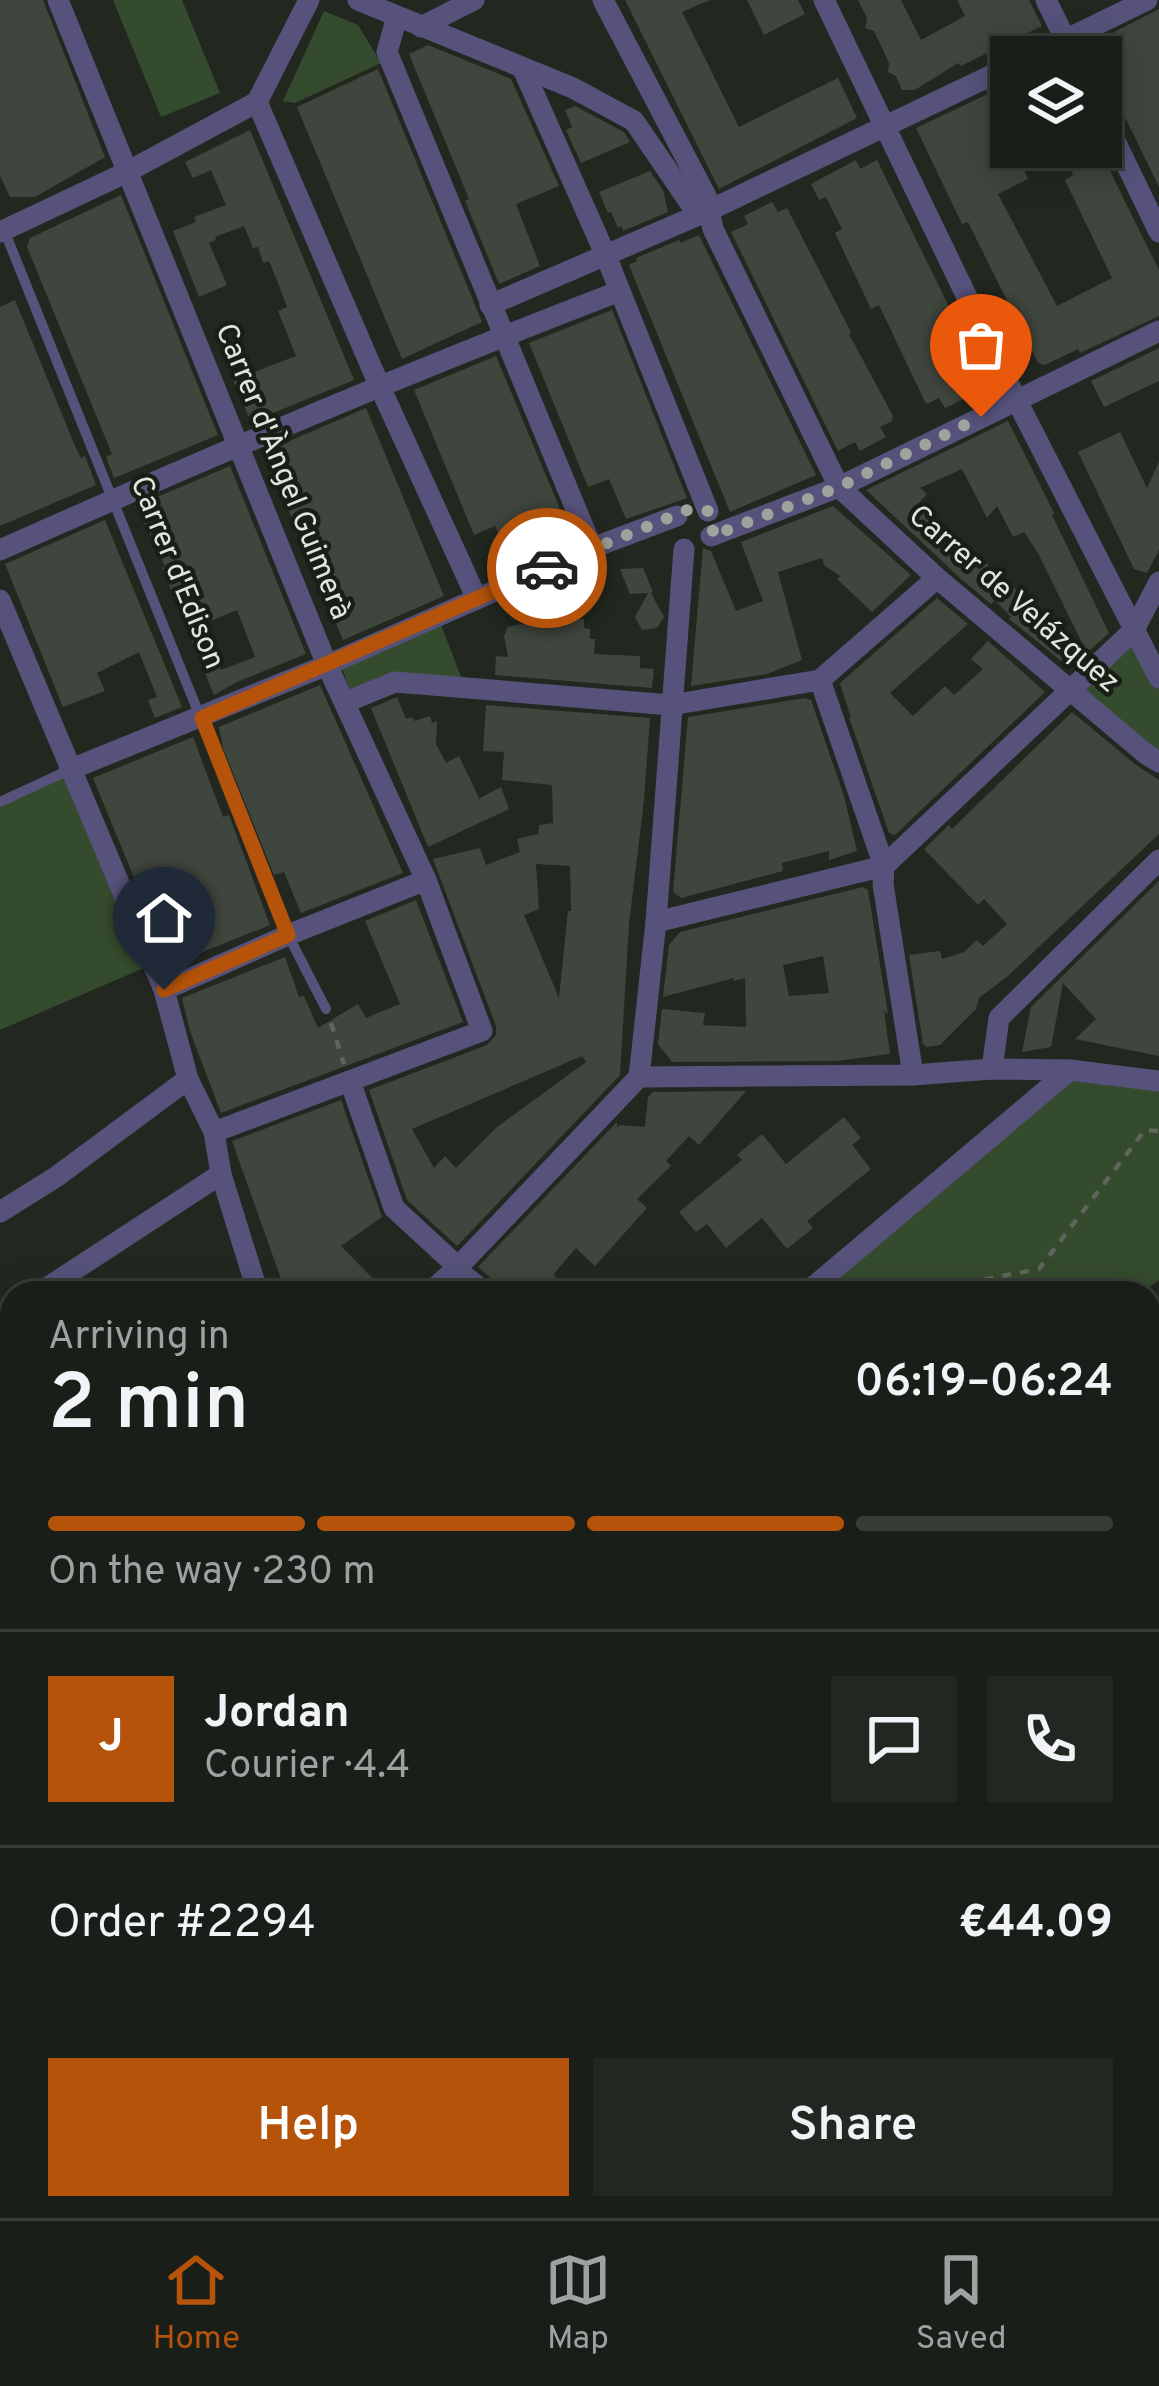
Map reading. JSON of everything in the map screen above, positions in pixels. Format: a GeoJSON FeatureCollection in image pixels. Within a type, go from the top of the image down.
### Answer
{"type":"FeatureCollection","features":[{"type":"Feature","properties":{"kind":"street","name":"Carrer d'Àngel Guimerà"},"geometry":{"type":"LineString","coordinates":[[58,0],[327,665],[426,880],[482,1031],[350,1081]]}},
{"type":"Feature","properties":{"kind":"street"},"geometry":{"type":"LineString","coordinates":[[1,228],[127,172],[257,102],[309,0]]}},
{"type":"Feature","properties":{"kind":"street","name":"Carrer de Velázquez"},"geometry":{"type":"LineString","coordinates":[[358,0],[573,88],[634,121],[692,206],[710,210],[713,229],[839,487],[937,578],[1159,762]]}},
{"type":"Feature","properties":{"kind":"street"},"geometry":{"type":"LineString","coordinates":[[421,27],[474,0]]}},
{"type":"Feature","properties":{"kind":"street"},"geometry":{"type":"LineString","coordinates":[[603,0],[710,210]]}},
{"type":"Feature","properties":{"kind":"street"},"geometry":{"type":"LineString","coordinates":[[824,0],[1016,399],[1159,679]]}},
{"type":"Feature","properties":{"kind":"street"},"geometry":{"type":"LineString","coordinates":[[1046,0],[1064,36]]}},
{"type":"Feature","properties":{"kind":"street"},"geometry":{"type":"LineString","coordinates":[[1090,36],[1148,0]]}},
{"type":"Feature","properties":{"kind":"street"},"geometry":{"type":"LineString","coordinates":[[397,17],[387,52],[592,548]]}},
{"type":"Feature","properties":{"kind":"street"},"geometry":{"type":"LineString","coordinates":[[523,68],[606,256],[714,524],[712,536]]}},
{"type":"Feature","properties":{"kind":"street"},"geometry":{"type":"LineString","coordinates":[[490,305],[710,210],[990,76]]}},
{"type":"Feature","properties":{"kind":"street"},"geometry":{"type":"LineString","coordinates":[[257,102],[477,598]]}},
{"type":"Feature","properties":{"kind":"street"},"geometry":{"type":"LineString","coordinates":[[1122,155],[1159,232]]}},
{"type":"Feature","properties":{"kind":"street"},"geometry":{"type":"LineString","coordinates":[[0,550],[241,445],[620,291]]}},
{"type":"Feature","properties":{"kind":"street"},"geometry":{"type":"LineString","coordinates":[[677,516],[671,530],[678,546],[693,548],[712,536],[839,487],[1159,331]]}},
{"type":"Feature","properties":{"kind":"street"},"geometry":{"type":"LineString","coordinates":[[69,770],[327,665],[592,548],[692,508],[708,511]]}},
{"type":"Feature","properties":{"kind":"street"},"geometry":{"type":"LineString","coordinates":[[442,1281],[638,1078],[656,922],[684,549]]}},
{"type":"Feature","properties":{"kind":"street"},"geometry":{"type":"LineString","coordinates":[[346,702],[395,682],[671,705],[820,680],[937,578]]}},
{"type":"Feature","properties":{"kind":"street"},"geometry":{"type":"LineString","coordinates":[[656,922],[884,866],[1134,630],[1159,582]]}},
{"type":"Feature","properties":{"kind":"street"},"geometry":{"type":"LineString","coordinates":[[0,600],[164,990],[188,1079],[214,1132],[221,1174],[253,1281]]}},
{"type":"Feature","properties":{"kind":"street"},"geometry":{"type":"LineString","coordinates":[[820,680],[884,866],[913,1075]]}},
{"type":"Feature","properties":{"kind":"street"},"geometry":{"type":"LineString","coordinates":[[992,1069],[999,1018],[1159,860]]}},
{"type":"Feature","properties":{"kind":"street"},"geometry":{"type":"LineString","coordinates":[[164,990],[426,880]]}},
{"type":"Feature","properties":{"kind":"street"},"geometry":{"type":"LineString","coordinates":[[638,1078],[913,1075],[992,1069],[1070,1070],[1159,1081]]}},
{"type":"Feature","properties":{"kind":"street"},"geometry":{"type":"LineString","coordinates":[[820,1281],[1070,1070]]}},
{"type":"Feature","properties":{"kind":"street"},"geometry":{"type":"LineString","coordinates":[[0,1212],[56,1177],[188,1079]]}},
{"type":"Feature","properties":{"kind":"street"},"geometry":{"type":"LineString","coordinates":[[214,1132],[350,1081],[394,1208],[475,1281]]}},
{"type":"Feature","properties":{"kind":"street"},"geometry":{"type":"LineString","coordinates":[[57,1281],[221,1174]]}},
{"type":"Feature","properties":{"kind":"lane","name":"Carrer d'Edison"},"geometry":{"type":"LineString","coordinates":[[1,228],[288,935],[326,1009]]}},
{"type":"Feature","properties":{"kind":"lane"},"geometry":{"type":"LineString","coordinates":[[0,802],[69,770]]}},
{"type":"Feature","properties":{"kind":"path"},"geometry":{"type":"LineString","coordinates":[[326,1009],[350,1081]]}},
{"type":"Feature","properties":{"kind":"path"},"geometry":{"type":"LineString","coordinates":[[977,1281],[1040,1269],[1145,1130],[1159,1131]]}},
{"type":"Feature","properties":{"kind":"green space"},"geometry":{"type":"Polygon","coordinates":[[[113,0],[182,0],[220,93],[161,117],[113,0]]]}},
{"type":"Feature","properties":{"kind":"green space"},"geometry":{"type":"Polygon","coordinates":[[[324,11],[358,25],[381,63],[295,103],[283,101],[324,11]]]}},
{"type":"Feature","properties":{"kind":"green space"},"geometry":{"type":"Polygon","coordinates":[[[440,622],[461,677],[351,692],[341,666],[440,622]]]}},
{"type":"Feature","properties":{"kind":"green space"},"geometry":{"type":"Polygon","coordinates":[[[1134,630],[1159,678],[1159,762],[1072,690],[1134,630]]]}},
{"type":"Feature","properties":{"kind":"green space"},"geometry":{"type":"Polygon","coordinates":[[[71,774],[153,964],[0,1030],[0,805],[71,774]]]}},
{"type":"Feature","properties":{"kind":"green space"},"geometry":{"type":"Polygon","coordinates":[[[1070,1070],[1159,1081],[1158,1281],[820,1281],[1070,1070]]]}},
{"type":"Feature","properties":{"kind":"building"},"geometry":{"type":"Polygon","coordinates":[[[0,0],[43,0],[105,157],[35,197],[10,197],[0,176],[0,0]]]}},
{"type":"Feature","properties":{"kind":"building"},"geometry":{"type":"Polygon","coordinates":[[[625,0],[710,0],[682,12],[739,127],[838,78],[857,118],[719,189],[625,0]]]}},
{"type":"Feature","properties":{"kind":"building"},"geometry":{"type":"Polygon","coordinates":[[[747,0],[798,0],[805,14],[764,35],[747,0]]]}},
{"type":"Feature","properties":{"kind":"building"},"geometry":{"type":"Polygon","coordinates":[[[858,0],[901,0],[921,40],[965,16],[957,0],[1029,0],[1042,26],[1022,36],[990,36],[990,52],[961,66],[958,63],[915,90],[902,90],[896,76],[888,72],[889,63],[874,31],[865,28],[867,18],[858,0]]]}},
{"type":"Feature","properties":{"kind":"building"},"geometry":{"type":"Polygon","coordinates":[[[1159,9],[1159,187],[1122,111],[1122,36],[1106,36],[1159,9]]]}},
{"type":"Feature","properties":{"kind":"building"},"geometry":{"type":"Polygon","coordinates":[[[428,45],[511,79],[559,186],[516,204],[540,266],[499,284],[409,54],[428,45]]]}},
{"type":"Feature","properties":{"kind":"building"},"geometry":{"type":"Polygon","coordinates":[[[378,69],[482,322],[402,359],[297,107],[378,69]]]}},
{"type":"Feature","properties":{"kind":"building"},"geometry":{"type":"Polygon","coordinates":[[[990,93],[990,168],[1023,168],[1028,179],[998,194],[1057,306],[1112,278],[1065,180],[1073,175],[1070,168],[1108,168],[1159,270],[1159,316],[1080,353],[1078,349],[1045,365],[1038,363],[916,128],[990,93]]]}},
{"type":"Feature","properties":{"kind":"building"},"geometry":{"type":"Polygon","coordinates":[[[575,106],[624,132],[630,142],[581,163],[566,130],[572,127],[565,110],[575,106]]]}},
{"type":"Feature","properties":{"kind":"building"},"geometry":{"type":"Polygon","coordinates":[[[250,130],[354,380],[251,422],[233,380],[296,356],[278,311],[287,307],[269,261],[263,263],[244,226],[215,237],[209,243],[227,285],[199,297],[173,231],[226,205],[211,170],[193,178],[185,162],[250,130]]]}},
{"type":"Feature","properties":{"kind":"building"},"geometry":{"type":"Polygon","coordinates":[[[856,160],[860,169],[877,160],[984,378],[966,388],[970,396],[945,408],[939,398],[925,402],[879,305],[871,309],[835,233],[842,229],[826,197],[819,200],[811,184],[856,160]]]}},
{"type":"Feature","properties":{"kind":"building"},"geometry":{"type":"Polygon","coordinates":[[[650,171],[663,190],[668,212],[623,231],[599,192],[650,171]]]}},
{"type":"Feature","properties":{"kind":"building"},"geometry":{"type":"Polygon","coordinates":[[[121,195],[218,435],[114,478],[106,457],[112,454],[27,247],[30,238],[121,195]]]}},
{"type":"Feature","properties":{"kind":"building"},"geometry":{"type":"Polygon","coordinates":[[[772,202],[778,212],[787,208],[893,416],[880,427],[886,437],[860,451],[855,442],[838,451],[731,232],[748,224],[744,216],[772,202]]]}},
{"type":"Feature","properties":{"kind":"building"},"geometry":{"type":"Polygon","coordinates":[[[699,235],[816,475],[730,512],[629,265],[636,258],[699,235]]]}},
{"type":"Feature","properties":{"kind":"building"},"geometry":{"type":"Polygon","coordinates":[[[15,300],[96,485],[0,526],[0,307],[15,300]]]}},
{"type":"Feature","properties":{"kind":"building"},"geometry":{"type":"Polygon","coordinates":[[[612,310],[687,498],[626,519],[609,479],[588,487],[529,343],[612,310]]]}},
{"type":"Feature","properties":{"kind":"building"},"geometry":{"type":"Polygon","coordinates":[[[1159,348],[1159,381],[1104,407],[1091,381],[1159,348]]]}},
{"type":"Feature","properties":{"kind":"building"},"geometry":{"type":"Polygon","coordinates":[[[496,356],[573,540],[512,567],[495,526],[474,535],[414,390],[496,356]]]}},
{"type":"Feature","properties":{"kind":"building"},"geometry":{"type":"Polygon","coordinates":[[[366,408],[444,596],[343,640],[264,452],[366,408]]]}},
{"type":"Feature","properties":{"kind":"building"},"geometry":{"type":"Polygon","coordinates":[[[1008,421],[1109,633],[1070,668],[1009,619],[995,600],[991,604],[960,578],[866,490],[1008,421]],[[962,469],[920,488],[927,494],[918,504],[1086,651],[1024,532],[1013,537],[997,506],[987,518],[962,469]]]}},
{"type":"Feature","properties":{"kind":"building"},"geometry":{"type":"Polygon","coordinates":[[[1120,432],[1147,488],[1159,462],[1159,550],[1147,573],[1134,569],[1078,452],[1120,432]]]}},
{"type":"Feature","properties":{"kind":"building"},"geometry":{"type":"Polygon","coordinates":[[[230,466],[306,654],[214,695],[165,566],[136,506],[230,466]],[[237,610],[203,624],[221,670],[255,657],[237,610]]]}},
{"type":"Feature","properties":{"kind":"building"},"geometry":{"type":"Polygon","coordinates":[[[833,506],[911,575],[872,612],[822,558],[778,572],[802,660],[767,674],[691,686],[703,548],[711,551],[736,611],[763,601],[741,542],[833,506]]]}},
{"type":"Feature","properties":{"kind":"building"},"geometry":{"type":"Polygon","coordinates":[[[105,520],[182,707],[155,718],[148,700],[157,697],[139,652],[97,673],[105,691],[63,707],[5,564],[105,520]]]}},
{"type":"Feature","properties":{"kind":"building"},"geometry":{"type":"Polygon","coordinates":[[[643,568],[664,617],[657,628],[642,630],[635,617],[648,593],[630,594],[620,569],[643,568]]]}},
{"type":"Feature","properties":{"kind":"building"},"geometry":{"type":"Polygon","coordinates":[[[937,598],[968,624],[890,693],[913,716],[945,686],[954,695],[983,669],[971,659],[988,641],[1045,692],[895,835],[889,833],[840,683],[937,598]]]}},
{"type":"Feature","properties":{"kind":"building"},"geometry":{"type":"Polygon","coordinates":[[[556,611],[579,612],[584,628],[590,629],[590,639],[595,639],[594,654],[640,656],[640,668],[654,669],[652,688],[495,675],[496,656],[508,657],[504,636],[508,627],[541,626],[556,617],[556,611]]]}},
{"type":"Feature","properties":{"kind":"building"},"geometry":{"type":"Polygon","coordinates":[[[320,685],[403,873],[301,913],[284,872],[274,875],[219,727],[320,685]]]}},
{"type":"Feature","properties":{"kind":"building"},"geometry":{"type":"Polygon","coordinates":[[[397,697],[406,719],[430,716],[432,723],[437,721],[436,744],[446,763],[459,756],[480,800],[501,787],[509,809],[428,847],[371,708],[397,697]]]}},
{"type":"Feature","properties":{"kind":"building"},"geometry":{"type":"Polygon","coordinates":[[[811,700],[844,796],[857,851],[829,860],[829,851],[782,863],[783,871],[681,898],[673,892],[688,717],[811,700]]]}},
{"type":"Feature","properties":{"kind":"building"},"geometry":{"type":"Polygon","coordinates":[[[486,705],[650,718],[629,924],[620,1075],[457,1246],[407,1200],[369,1090],[487,1045],[496,1035],[433,859],[480,848],[486,865],[520,852],[517,839],[538,834],[539,825],[553,823],[552,785],[502,780],[504,752],[483,751],[486,705]],[[536,864],[539,909],[524,915],[559,998],[571,911],[570,866],[536,864]],[[582,1056],[412,1129],[434,1168],[445,1156],[456,1168],[497,1127],[586,1062],[582,1056]]]}},
{"type":"Feature","properties":{"kind":"building"},"geometry":{"type":"Polygon","coordinates":[[[1072,712],[1159,780],[1159,834],[979,998],[976,1009],[940,1045],[927,1047],[909,955],[940,951],[942,959],[964,952],[977,940],[983,946],[1007,924],[984,899],[978,905],[924,849],[949,825],[952,829],[1072,712]]]}},
{"type":"Feature","properties":{"kind":"building"},"geometry":{"type":"Polygon","coordinates":[[[193,737],[223,817],[229,815],[270,925],[170,965],[93,778],[193,737]]]}},
{"type":"Feature","properties":{"kind":"building"},"geometry":{"type":"Polygon","coordinates":[[[1159,881],[1159,1056],[1075,1039],[1096,1019],[1063,983],[1051,1047],[1022,1052],[1031,1007],[1159,881]]]}},
{"type":"Feature","properties":{"kind":"building"},"geometry":{"type":"Polygon","coordinates":[[[863,887],[868,890],[890,1054],[836,1061],[672,1062],[658,1044],[662,1009],[705,1013],[703,1025],[746,1027],[745,978],[663,997],[669,945],[680,932],[863,887]],[[823,956],[783,965],[789,996],[829,993],[823,956]]]}},
{"type":"Feature","properties":{"kind":"building"},"geometry":{"type":"Polygon","coordinates":[[[416,900],[463,1022],[221,1113],[182,998],[285,957],[299,997],[304,996],[318,1028],[358,1004],[366,1018],[400,1004],[365,921],[416,900]]]}},
{"type":"Feature","properties":{"kind":"building"},"geometry":{"type":"Polygon","coordinates":[[[746,1091],[699,1145],[689,1136],[666,1161],[671,1166],[637,1199],[647,1208],[595,1266],[576,1248],[552,1281],[494,1281],[478,1267],[617,1122],[617,1128],[645,1127],[648,1097],[653,1092],[746,1091]]]}},
{"type":"Feature","properties":{"kind":"building"},"geometry":{"type":"Polygon","coordinates":[[[341,1100],[382,1217],[341,1246],[375,1281],[282,1281],[232,1141],[341,1100]]]}},
{"type":"Feature","properties":{"kind":"building"},"geometry":{"type":"Polygon","coordinates":[[[844,1117],[861,1138],[852,1145],[871,1169],[807,1221],[813,1228],[787,1249],[762,1218],[726,1248],[707,1224],[696,1232],[679,1212],[742,1160],[737,1155],[762,1134],[786,1164],[844,1117]]]}},
{"type":"Feature","properties":{"kind":"way so far"},"geometry":{"type":"LineString","coordinates":[[547,568],[692,508],[708,511],[714,524],[712,536],[839,487],[981,417]]}},
{"type":"Feature","properties":{"kind":"route"},"geometry":{"type":"LineString","coordinates":[[164,990],[288,935],[202,718],[547,568]]}}]}
